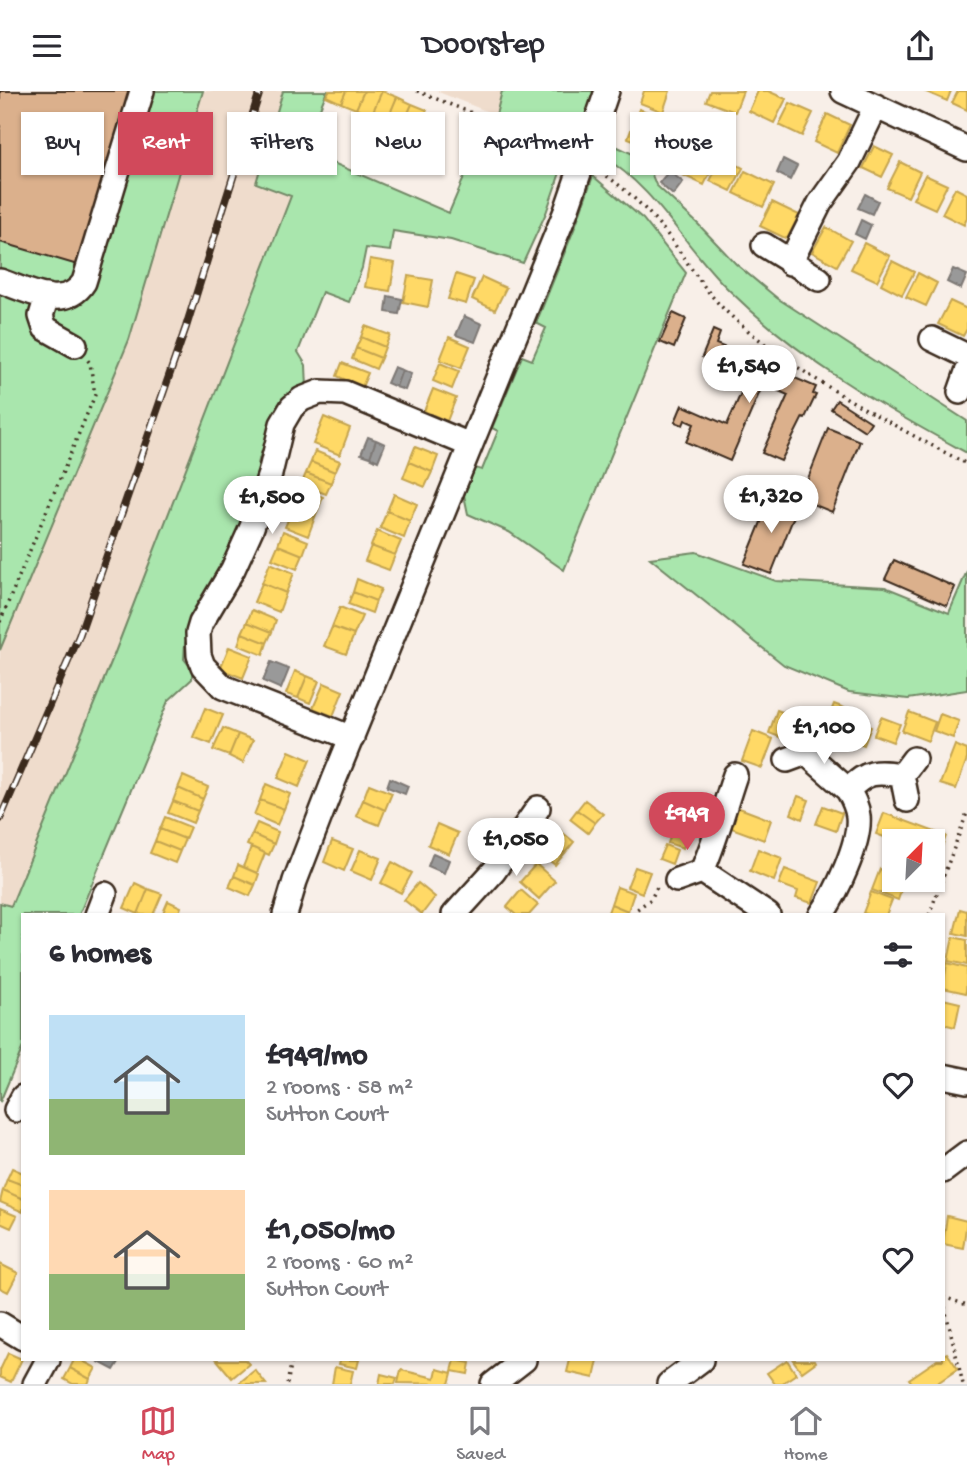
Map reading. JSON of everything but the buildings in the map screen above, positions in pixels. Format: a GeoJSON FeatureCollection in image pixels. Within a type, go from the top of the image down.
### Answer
{"type":"FeatureCollection","features":[{"type":"Feature","properties":{"kind":"street"},"geometry":{"type":"LineString","coordinates":[[0,281],[56,299],[79,290],[84,282],[142,91]]}},
{"type":"Feature","properties":{"kind":"street"},"geometry":{"type":"LineString","coordinates":[[600,112],[607,91]]}},
{"type":"Feature","properties":{"kind":"street"},"geometry":{"type":"LineString","coordinates":[[843,91],[967,149]]}},
{"type":"Feature","properties":{"kind":"street"},"geometry":{"type":"LineString","coordinates":[[790,263],[820,203],[849,162],[876,106]]}},
{"type":"Feature","properties":{"kind":"street"},"geometry":{"type":"LineString","coordinates":[[286,913],[295,881],[578,175]]}},
{"type":"Feature","properties":{"kind":"street"},"geometry":{"type":"LineString","coordinates":[[764,245],[819,279]]}},
{"type":"Feature","properties":{"kind":"street"},"geometry":{"type":"LineString","coordinates":[[47,296],[41,316],[44,328],[75,345]]}},
{"type":"Feature","properties":{"kind":"street"},"geometry":{"type":"LineString","coordinates":[[932,339],[967,356]]}},
{"type":"Feature","properties":{"kind":"street"},"geometry":{"type":"LineString","coordinates":[[352,738],[223,687],[207,672],[199,655],[197,643],[201,623],[233,569],[252,527],[270,474],[282,424],[292,407],[302,399],[320,392],[345,393],[470,445]]}},
{"type":"Feature","properties":{"kind":"street"},"geometry":{"type":"LineString","coordinates":[[814,728],[797,756],[848,790],[857,808],[859,826],[836,891],[822,913]]}},
{"type":"Feature","properties":{"kind":"street"},"geometry":{"type":"LineString","coordinates":[[848,790],[859,779],[871,773],[908,767],[907,800]]}},
{"type":"Feature","properties":{"kind":"street"},"geometry":{"type":"LineString","coordinates":[[677,880],[702,871],[735,775]]}},
{"type":"Feature","properties":{"kind":"street"},"geometry":{"type":"LineString","coordinates":[[456,913],[494,871],[538,808]]}},
{"type":"Feature","properties":{"kind":"street"},"geometry":{"type":"LineString","coordinates":[[702,871],[765,913]]}},
{"type":"Feature","properties":{"kind":"street"},"geometry":{"type":"LineString","coordinates":[[945,1076],[967,1081]]}},
{"type":"Feature","properties":{"kind":"street"},"geometry":{"type":"LineString","coordinates":[[945,1170],[967,1153]]}},
{"type":"Feature","properties":{"kind":"street"},"geometry":{"type":"LineString","coordinates":[[0,1324],[21,1337]]}},
{"type":"Feature","properties":{"kind":"street"},"geometry":{"type":"LineString","coordinates":[[34,1384],[47,1361]]}},
{"type":"Feature","properties":{"kind":"street"},"geometry":{"type":"LineString","coordinates":[[493,1384],[523,1361]]}},
{"type":"Feature","properties":{"kind":"street"},"geometry":{"type":"LineString","coordinates":[[669,1384],[700,1361]]}},
{"type":"Feature","properties":{"kind":"path"},"geometry":{"type":"LineString","coordinates":[[417,91],[468,112]]}},
{"type":"Feature","properties":{"kind":"path"},"geometry":{"type":"LineString","coordinates":[[606,175],[642,205],[717,302],[759,339],[862,406],[967,464]]}},
{"type":"Feature","properties":{"kind":"path"},"geometry":{"type":"LineString","coordinates":[[0,622],[95,395],[90,363],[75,345]]}},
{"type":"Feature","properties":{"kind":"path"},"geometry":{"type":"LineString","coordinates":[[930,913],[967,813]]}},
{"type":"Feature","properties":{"kind":"path"},"geometry":{"type":"LineString","coordinates":[[635,913],[651,899],[662,877],[677,880]]}},
{"type":"Feature","properties":{"kind":"path"},"geometry":{"type":"LineString","coordinates":[[945,1300],[967,1305]]}},
{"type":"Feature","properties":{"kind":"path"},"geometry":{"type":"LineString","coordinates":[[945,1308],[963,1384]]}},
{"type":"Feature","properties":{"kind":"path"},"geometry":{"type":"LineString","coordinates":[[287,1384],[292,1361]]}},
{"type":"Feature","properties":{"kind":"shaded area"},"geometry":{"type":"Polygon","coordinates":[[[203,91],[283,91],[277,112],[227,112],[227,175],[258,175],[256,183],[292,196],[114,655],[11,907],[0,965],[0,650],[129,340],[178,175],[213,175],[213,112],[197,112],[203,91]]]}},
{"type":"Feature","properties":{"kind":"shaded area"},"geometry":{"type":"Polygon","coordinates":[[[436,91],[502,91],[497,112],[488,112],[436,91]]]}},
{"type":"Feature","properties":{"kind":"green space"},"geometry":{"type":"Polygon","coordinates":[[[0,91],[203,91],[197,112],[118,112],[118,175],[178,175],[129,340],[0,650],[0,91]]]}},
{"type":"Feature","properties":{"kind":"green space"},"geometry":{"type":"Polygon","coordinates":[[[283,91],[327,91],[318,112],[277,112],[283,91]]]}},
{"type":"Feature","properties":{"kind":"green space"},"geometry":{"type":"Polygon","coordinates":[[[502,91],[594,91],[587,112],[497,112],[502,91]]]}},
{"type":"Feature","properties":{"kind":"green space"},"geometry":{"type":"Polygon","coordinates":[[[616,146],[630,153],[630,175],[652,175],[656,185],[736,264],[777,298],[967,421],[967,453],[842,380],[784,339],[730,291],[655,202],[616,166],[616,146]]]}},
{"type":"Feature","properties":{"kind":"green space"},"geometry":{"type":"Polygon","coordinates":[[[337,165],[351,171],[351,175],[361,175],[449,213],[465,175],[559,175],[546,213],[523,263],[451,240],[393,231],[390,251],[366,248],[362,268],[349,302],[322,292],[298,352],[306,365],[307,388],[291,392],[278,405],[274,424],[259,459],[259,478],[223,570],[211,582],[185,643],[184,659],[192,669],[192,679],[168,701],[80,913],[21,913],[21,1052],[0,1102],[0,903],[11,906],[114,655],[291,196],[256,183],[258,175],[337,175],[337,165]]]}},
{"type":"Feature","properties":{"kind":"green space"},"geometry":{"type":"Polygon","coordinates":[[[593,176],[643,219],[686,273],[564,570],[509,532],[468,514],[464,495],[475,468],[482,470],[498,431],[492,428],[522,356],[532,360],[546,328],[536,323],[593,176]]]}},
{"type":"Feature","properties":{"kind":"green space"},"geometry":{"type":"Polygon","coordinates":[[[696,552],[776,581],[885,587],[949,613],[967,571],[967,690],[908,699],[849,692],[784,665],[650,558],[696,552]]]}},
{"type":"Feature","properties":{"kind":"railway"},"geometry":{"type":"LineString","coordinates":[[0,819],[79,636],[186,327],[260,91]]}}]}
